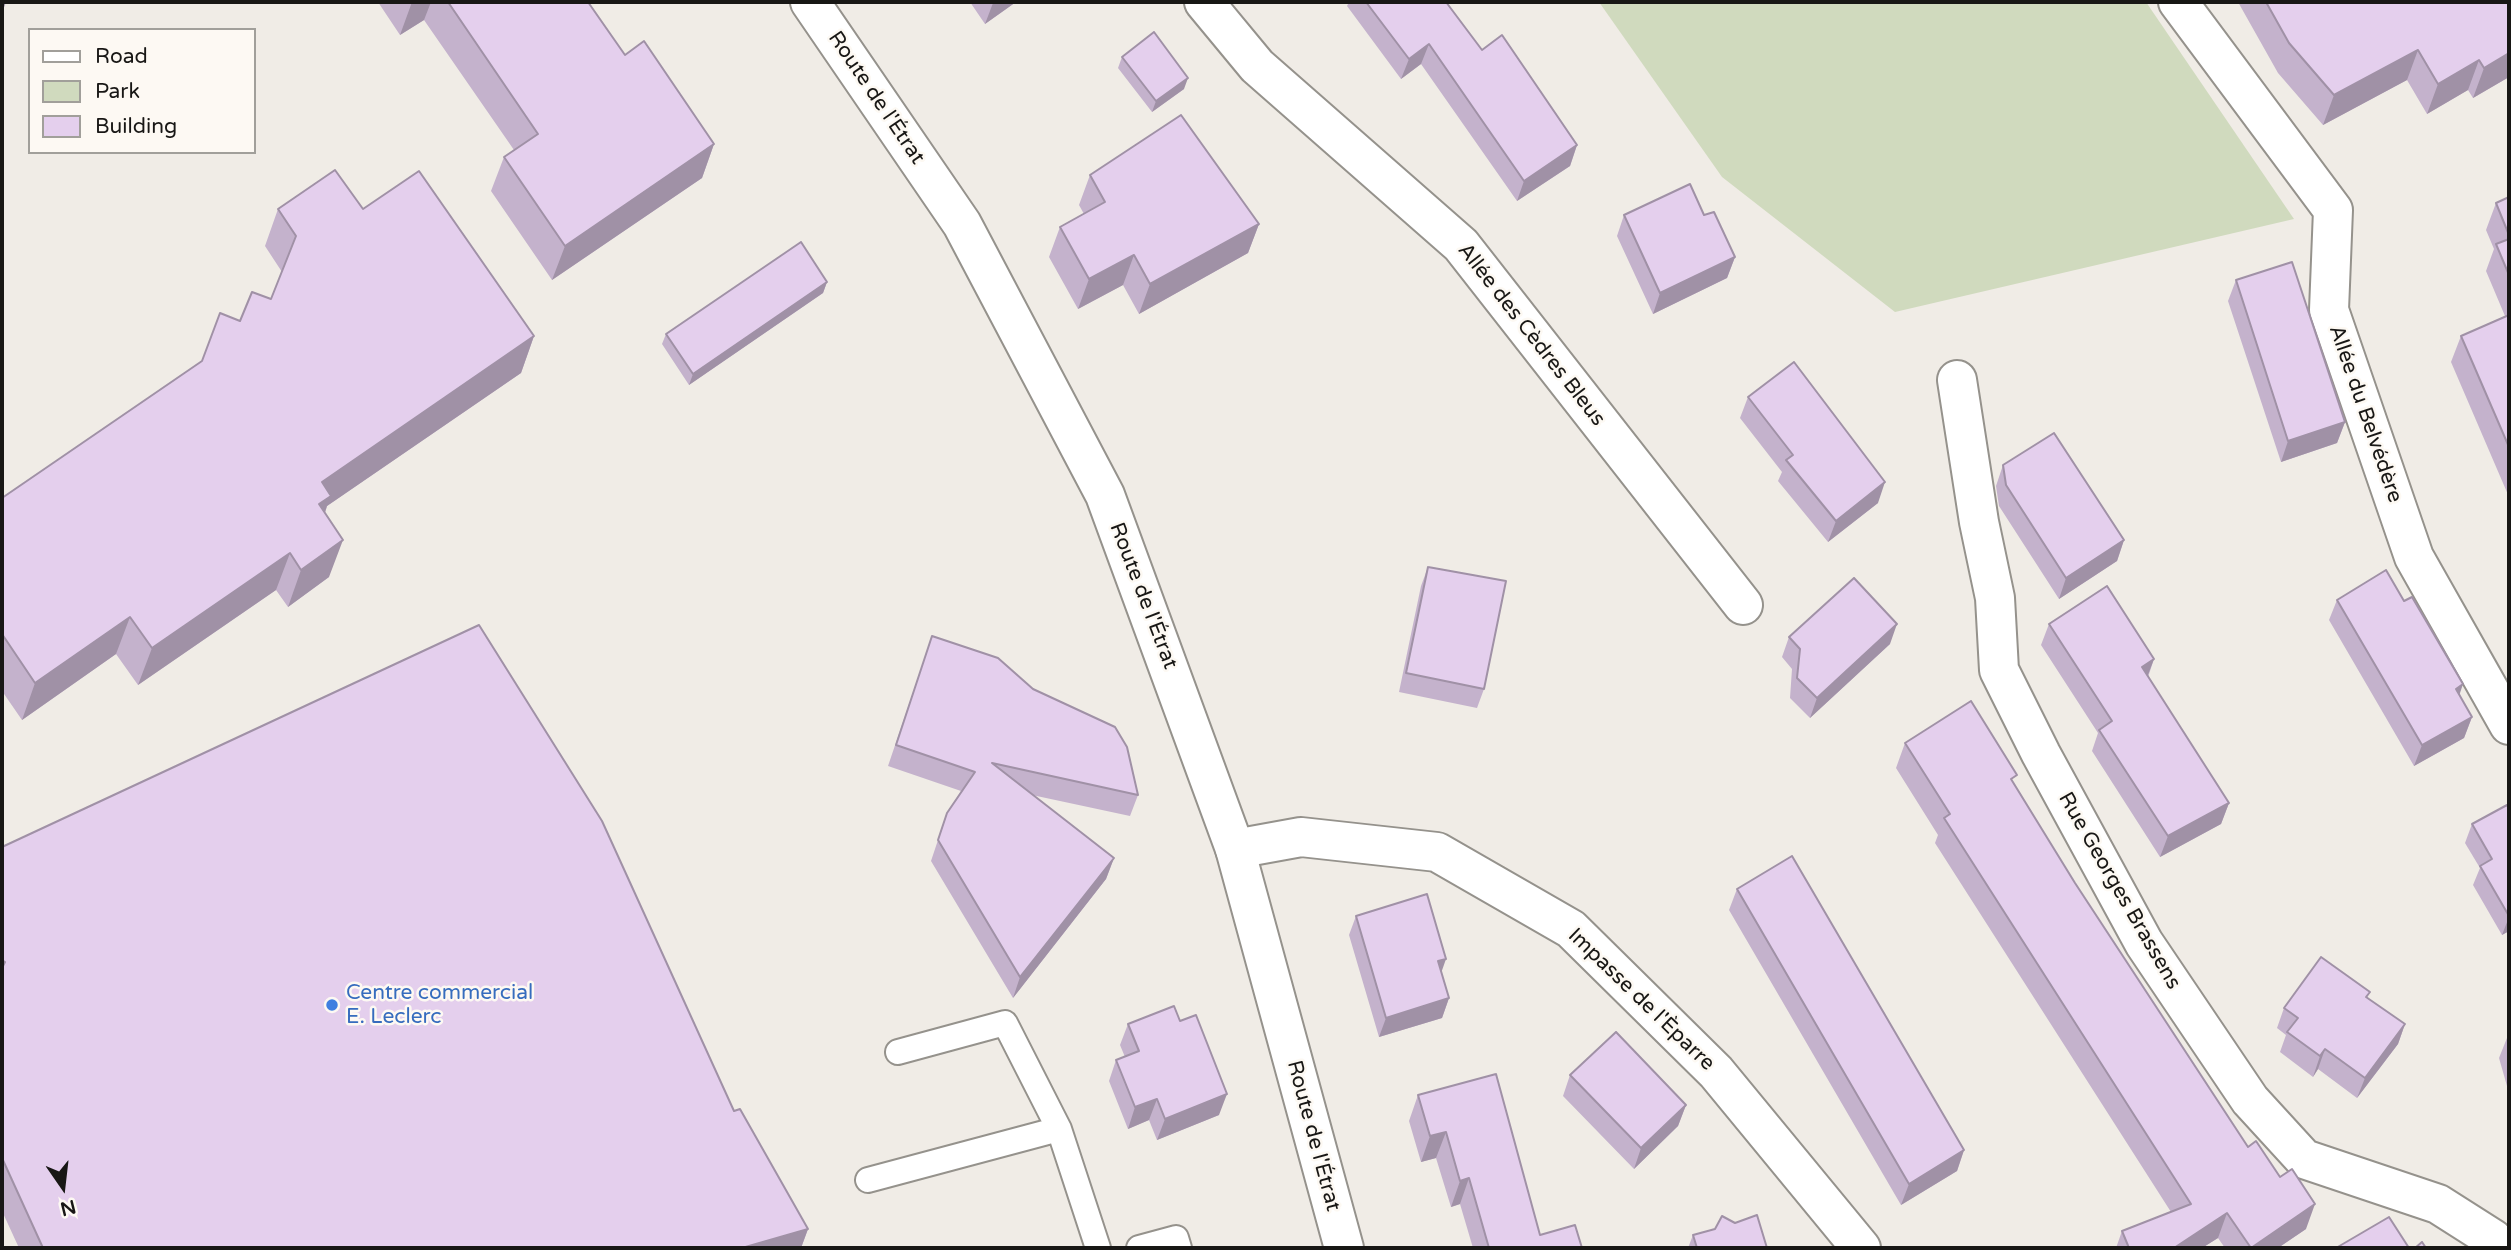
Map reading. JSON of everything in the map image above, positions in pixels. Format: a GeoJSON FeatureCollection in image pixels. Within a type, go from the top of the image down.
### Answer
{"type":"FeatureCollection","features":[{"type":"Feature","properties":{"kind":"street","name":"Route de l'Étrat"},"geometry":{"type":"LineString","coordinates":[[810,2],[962,224],[1105,495],[1235,849],[1344,1248]]}},
{"type":"Feature","properties":{"kind":"street","name":"Allée des Cèdres Bleus"},"geometry":{"type":"LineString","coordinates":[[1204,2],[1257,66],[1461,245],[1743,605]]}},
{"type":"Feature","properties":{"kind":"street","name":"Allée du Belvédère"},"geometry":{"type":"LineString","coordinates":[[2178,2],[2333,210],[2329,310],[2409,544],[2509,725]]}},
{"type":"Feature","properties":{"kind":"street","name":"Rue Georges Brassens"},"geometry":{"type":"LineString","coordinates":[[1956,380],[1994,598],[2000,670],[2041,754],[2144,943],[2250,1100],[2304,1159],[2438,1204],[2493,1239],[2501,1248]]}},
{"type":"Feature","properties":{"kind":"street","name":"Impasse de l'Èparre"},"geometry":{"type":"LineString","coordinates":[[1235,849],[1301,836],[1437,852],[1571,929],[1716,1072],[1861,1248]]}},
{"type":"Feature","properties":{"kind":"lane"},"geometry":{"type":"LineString","coordinates":[[898,1052],[1005,1023],[1059,1129],[1098,1248]]}},
{"type":"Feature","properties":{"kind":"lane"},"geometry":{"type":"LineString","coordinates":[[868,1180],[1059,1129]]}},
{"type":"Feature","properties":{"kind":"lane"},"geometry":{"type":"LineString","coordinates":[[1139,1248],[1176,1238],[1179,1248]]}},
{"type":"Feature","properties":{"kind":"green space"},"geometry":{"type":"Polygon","coordinates":[[[1599,2],[2146,2],[2294,219],[1895,312],[1722,177],[1599,2]]]}},
{"type":"Feature","properties":{"kind":"building"},"geometry":{"type":"Polygon","coordinates":[[[448,2],[588,2],[625,55],[644,41],[714,144],[565,246],[504,157],[538,134],[448,2]]]}},
{"type":"Feature","properties":{"kind":"building"},"geometry":{"type":"Polygon","coordinates":[[[1366,2],[1446,2],[1482,50],[1502,35],[1577,145],[1524,181],[1429,44],[1409,59],[1366,2]]]}},
{"type":"Feature","properties":{"kind":"building"},"geometry":{"type":"Polygon","coordinates":[[[2266,2],[2509,2],[2509,53],[2484,68],[2479,60],[2438,84],[2418,50],[2334,95],[2289,43],[2266,2]]]}},
{"type":"Feature","properties":{"kind":"building"},"geometry":{"type":"Polygon","coordinates":[[[1154,32],[1188,78],[1156,101],[1122,57],[1154,32]]]}},
{"type":"Feature","properties":{"kind":"building"},"geometry":{"type":"Polygon","coordinates":[[[1181,115],[1259,224],[1150,284],[1134,255],[1089,279],[1060,227],[1105,202],[1090,175],[1181,115]]]}},
{"type":"Feature","properties":{"kind":"building"},"geometry":{"type":"Polygon","coordinates":[[[335,170],[363,209],[419,171],[534,336],[322,482],[331,496],[319,504],[343,540],[301,570],[290,553],[152,648],[130,617],[35,683],[2,634],[2,498],[202,361],[220,313],[240,321],[252,292],[271,299],[296,236],[278,209],[335,170]]]}},
{"type":"Feature","properties":{"kind":"building"},"geometry":{"type":"Polygon","coordinates":[[[1690,184],[1704,215],[1714,212],[1735,257],[1660,293],[1624,215],[1690,184]]]}},
{"type":"Feature","properties":{"kind":"building"},"geometry":{"type":"Polygon","coordinates":[[[2509,197],[2509,235],[2496,203],[2509,197]]]}},
{"type":"Feature","properties":{"kind":"building"},"geometry":{"type":"Polygon","coordinates":[[[2509,239],[2509,275],[2496,244],[2509,239]]]}},
{"type":"Feature","properties":{"kind":"building"},"geometry":{"type":"Polygon","coordinates":[[[801,242],[827,282],[693,374],[666,334],[801,242]]]}},
{"type":"Feature","properties":{"kind":"building"},"geometry":{"type":"Polygon","coordinates":[[[2292,262],[2345,422],[2288,441],[2236,280],[2292,262]]]}},
{"type":"Feature","properties":{"kind":"building"},"geometry":{"type":"Polygon","coordinates":[[[2509,315],[2509,447],[2461,336],[2509,315]]]}},
{"type":"Feature","properties":{"kind":"building"},"geometry":{"type":"Polygon","coordinates":[[[1794,362],[1885,482],[1836,521],[1786,460],[1793,455],[1748,397],[1794,362]]]}},
{"type":"Feature","properties":{"kind":"building"},"geometry":{"type":"Polygon","coordinates":[[[2054,433],[2124,540],[2066,578],[2006,485],[2003,465],[2054,433]]]}},
{"type":"Feature","properties":{"kind":"building"},"geometry":{"type":"Polygon","coordinates":[[[1428,567],[1506,581],[1484,689],[1406,673],[1428,567]]]}},
{"type":"Feature","properties":{"kind":"building"},"geometry":{"type":"Polygon","coordinates":[[[2386,570],[2404,601],[2412,597],[2463,684],[2456,689],[2472,717],[2422,745],[2337,600],[2386,570]]]}},
{"type":"Feature","properties":{"kind":"building"},"geometry":{"type":"Polygon","coordinates":[[[1854,578],[1897,624],[1817,698],[1797,678],[1800,649],[1789,637],[1854,578]]]}},
{"type":"Feature","properties":{"kind":"building"},"geometry":{"type":"Polygon","coordinates":[[[2107,586],[2154,659],[2142,667],[2229,803],[2168,836],[2099,730],[2112,721],[2049,624],[2107,586]]]}},
{"type":"Feature","properties":{"kind":"building","name":"Centre commercial E. Leclerc"},"geometry":{"type":"Polygon","coordinates":[[[479,625],[602,821],[734,1111],[740,1109],[808,1229],[742,1248],[43,1248],[2,1158],[2,968],[5,962],[2,960],[2,847],[479,625]]]}},
{"type":"Feature","properties":{"kind":"building"},"geometry":{"type":"Polygon","coordinates":[[[932,636],[998,658],[1033,689],[1115,727],[1127,747],[1138,795],[992,763],[1114,858],[1020,977],[938,840],[947,813],[975,772],[896,745],[932,636]]]}},
{"type":"Feature","properties":{"kind":"building"},"geometry":{"type":"Polygon","coordinates":[[[1971,701],[2017,775],[2011,779],[2075,883],[2248,1147],[2256,1141],[2280,1177],[2292,1169],[2315,1204],[2251,1248],[2227,1213],[2174,1248],[2129,1248],[2122,1231],[2191,1204],[1944,818],[1950,814],[1905,743],[1971,701]]]}},
{"type":"Feature","properties":{"kind":"building"},"geometry":{"type":"Polygon","coordinates":[[[2507,805],[2509,916],[2480,866],[2492,859],[2472,824],[2507,805]]]}},
{"type":"Feature","properties":{"kind":"building"},"geometry":{"type":"Polygon","coordinates":[[[1792,856],[1964,1150],[1909,1184],[1737,889],[1792,856]]]}},
{"type":"Feature","properties":{"kind":"building"},"geometry":{"type":"Polygon","coordinates":[[[1427,894],[1446,959],[1438,961],[1449,998],[1386,1018],[1356,916],[1427,894]]]}},
{"type":"Feature","properties":{"kind":"building"},"geometry":{"type":"Polygon","coordinates":[[[2321,957],[2370,992],[2366,997],[2405,1024],[2365,1078],[2325,1049],[2320,1056],[2287,1032],[2298,1018],[2284,1008],[2321,957]]]}},
{"type":"Feature","properties":{"kind":"building"},"geometry":{"type":"Polygon","coordinates":[[[1174,1006],[1180,1021],[1196,1015],[1227,1094],[1165,1119],[1157,1099],[1135,1107],[1116,1060],[1139,1051],[1128,1024],[1174,1006]]]}},
{"type":"Feature","properties":{"kind":"building"},"geometry":{"type":"Polygon","coordinates":[[[1616,1032],[1686,1105],[1641,1148],[1570,1075],[1616,1032]]]}},
{"type":"Feature","properties":{"kind":"building"},"geometry":{"type":"Polygon","coordinates":[[[1496,1074],[1540,1235],[1575,1225],[1582,1248],[1489,1248],[1469,1178],[1460,1181],[1446,1132],[1430,1136],[1418,1095],[1496,1074]]]}},
{"type":"Feature","properties":{"kind":"building"},"geometry":{"type":"Polygon","coordinates":[[[1757,1215],[1767,1248],[1697,1248],[1693,1235],[1715,1229],[1722,1216],[1735,1223],[1757,1215]]]}},
{"type":"Feature","properties":{"kind":"building"},"geometry":{"type":"Polygon","coordinates":[[[2389,1217],[2409,1248],[2336,1248],[2389,1217]]]}},
{"type":"Feature","properties":{"kind":"building"},"geometry":{"type":"Polygon","coordinates":[[[2422,1242],[2426,1248],[2415,1248],[2422,1242]]]}},
{"type":"Feature","properties":{"kind":"place","name":"Centre commercial E. Leclerc"},"geometry":{"type":"Point","coordinates":[332,1005]}}]}
